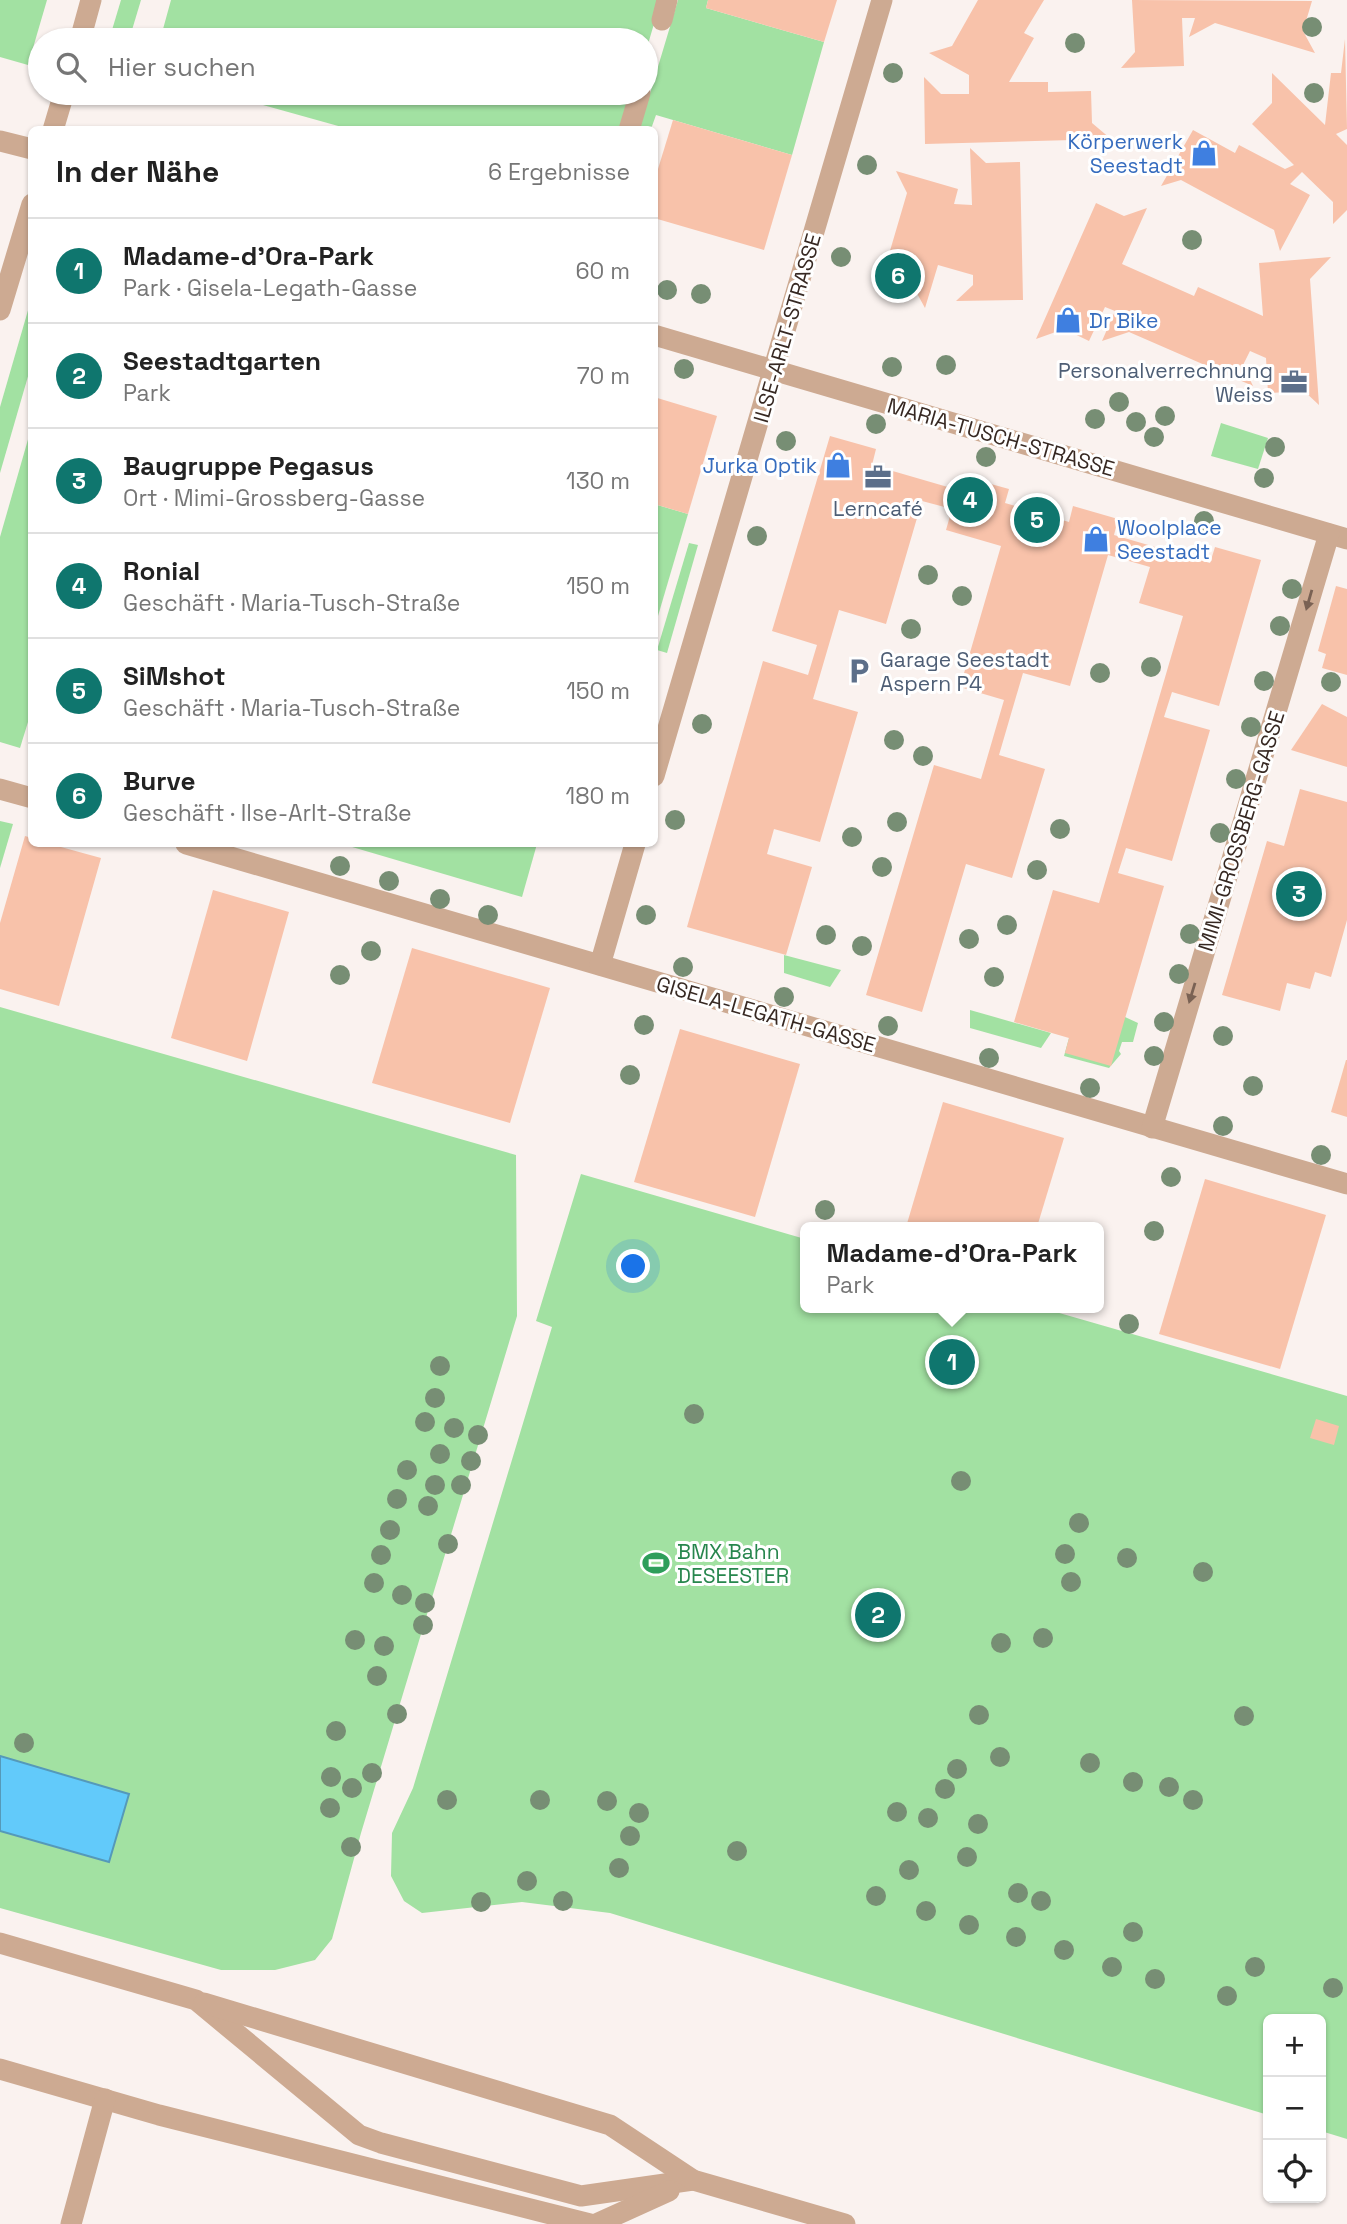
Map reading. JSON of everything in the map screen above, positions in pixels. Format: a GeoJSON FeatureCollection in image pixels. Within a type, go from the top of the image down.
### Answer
{"type":"FeatureCollection","features":[{"type":"Feature","properties":{"kind":"street"},"geometry":{"type":"LineString","coordinates":[[84,28],[92,0]]}},
{"type":"Feature","properties":{"kind":"street","name":"ILSE-ARLT-STRASSE"},"geometry":{"type":"LineString","coordinates":[[658,763],[882,0]]}},
{"type":"Feature","properties":{"kind":"street"},"geometry":{"type":"LineString","coordinates":[[54,126],[60,105]]}},
{"type":"Feature","properties":{"kind":"street"},"geometry":{"type":"LineString","coordinates":[[630,126],[636,105]]}},
{"type":"Feature","properties":{"kind":"street"},"geometry":{"type":"LineString","coordinates":[[0,141],[28,148]]}},
{"type":"Feature","properties":{"kind":"street"},"geometry":{"type":"LineString","coordinates":[[0,310],[28,217]]}},
{"type":"Feature","properties":{"kind":"street","name":"MARIA-TUSCH-STRASSE"},"geometry":{"type":"LineString","coordinates":[[658,336],[1338,537]]}},
{"type":"Feature","properties":{"kind":"street","name":"MIMI-GROSSBERG-GASSE"},"geometry":{"type":"LineString","coordinates":[[1152,1128],[1338,537]]}},
{"type":"Feature","properties":{"kind":"street"},"geometry":{"type":"LineString","coordinates":[[0,789],[28,797]]}},
{"type":"Feature","properties":{"kind":"street","name":"GISELA-LEGATH-GASSE"},"geometry":{"type":"LineString","coordinates":[[196,847],[1347,1184]]}},
{"type":"Feature","properties":{"kind":"street"},"geometry":{"type":"LineString","coordinates":[[600,965],[634,847]]}},
{"type":"Feature","properties":{"kind":"street"},"geometry":{"type":"LineString","coordinates":[[0,1943],[403,2061],[610,2125],[693,2180],[845,2224]]}},
{"type":"Feature","properties":{"kind":"street"},"geometry":{"type":"LineString","coordinates":[[196,2000],[359,2135],[381,2143],[581,2196],[693,2180]]}},
{"type":"Feature","properties":{"kind":"street"},"geometry":{"type":"LineString","coordinates":[[0,2069],[105,2099],[590,2224]]}},
{"type":"Feature","properties":{"kind":"street"},"geometry":{"type":"LineString","coordinates":[[71,2224],[105,2099]]}},
{"type":"Feature","properties":{"kind":"street"},"geometry":{"type":"LineString","coordinates":[[596,2224],[693,2180]]}},
{"type":"Feature","properties":{"kind":"green space"},"geometry":{"type":"Polygon","coordinates":[[[0,0],[47,0],[39,28],[28,28],[28,65],[0,57],[0,0]]]}},
{"type":"Feature","properties":{"kind":"green space"},"geometry":{"type":"Polygon","coordinates":[[[121,0],[141,0],[133,28],[113,28],[121,0]]]}},
{"type":"Feature","properties":{"kind":"green space"},"geometry":{"type":"Polygon","coordinates":[[[171,0],[661,0],[653,28],[163,28],[171,0]]]}},
{"type":"Feature","properties":{"kind":"green space"},"geometry":{"type":"Polygon","coordinates":[[[678,0],[708,0],[706,8],[824,42],[792,155],[656,115],[652,126],[640,126],[646,105],[658,105],[658,67],[678,0]]]}},
{"type":"Feature","properties":{"kind":"green space"},"geometry":{"type":"Polygon","coordinates":[[[263,105],[630,105],[624,126],[338,126],[263,105]]]}},
{"type":"Feature","properties":{"kind":"green space"},"geometry":{"type":"Polygon","coordinates":[[[28,310],[28,376],[0,473],[0,407],[28,310]]]}},
{"type":"Feature","properties":{"kind":"green space"},"geometry":{"type":"Polygon","coordinates":[[[1221,423],[1268,438],[1258,469],[1211,456],[1221,423]]]}},
{"type":"Feature","properties":{"kind":"green space"},"geometry":{"type":"Polygon","coordinates":[[[28,439],[28,722],[20,748],[0,742],[0,537],[28,439]]]}},
{"type":"Feature","properties":{"kind":"green space"},"geometry":{"type":"Polygon","coordinates":[[[658,505],[688,514],[658,616],[658,505]]]}},
{"type":"Feature","properties":{"kind":"green space"},"geometry":{"type":"Polygon","coordinates":[[[689,543],[698,545],[667,653],[658,650],[689,543]]]}},
{"type":"Feature","properties":{"kind":"green space"},"geometry":{"type":"Polygon","coordinates":[[[0,821],[13,824],[0,868],[0,821]]]}},
{"type":"Feature","properties":{"kind":"green space"},"geometry":{"type":"Polygon","coordinates":[[[352,847],[536,847],[522,897],[352,847]]]}},
{"type":"Feature","properties":{"kind":"green space"},"geometry":{"type":"Polygon","coordinates":[[[784,955],[841,970],[830,987],[784,973],[784,955]]]}},
{"type":"Feature","properties":{"kind":"green space"},"geometry":{"type":"Polygon","coordinates":[[[0,1007],[516,1155],[517,1316],[361,1833],[332,1939],[315,1960],[275,1970],[221,1970],[0,1908],[0,1007]]]}},
{"type":"Feature","properties":{"kind":"green space"},"geometry":{"type":"Polygon","coordinates":[[[970,1010],[1051,1033],[1041,1048],[970,1028],[970,1010]]]}},
{"type":"Feature","properties":{"kind":"green space"},"geometry":{"type":"Polygon","coordinates":[[[1125,1017],[1138,1023],[1133,1042],[1122,1042],[1119,1051],[1121,1054],[1109,1068],[1064,1056],[1069,1038],[1125,1017]]]}},
{"type":"Feature","properties":{"kind":"green space"},"geometry":{"type":"Polygon","coordinates":[[[581,1174],[800,1238],[800,1313],[1059,1313],[1347,1396],[1347,2139],[1326,2133],[1326,2014],[1263,2014],[1263,2113],[610,1913],[522,1902],[422,1913],[404,1901],[391,1876],[392,1833],[413,1788],[552,1327],[536,1321],[581,1174]]]}},
{"type":"Feature","properties":{"kind":"water"},"geometry":{"type":"Polygon","coordinates":[[[0,1756],[129,1794],[109,1862],[0,1831],[0,1756]]]}},
{"type":"Feature","properties":{"kind":"building"},"geometry":{"type":"Polygon","coordinates":[[[708,0],[837,0],[824,42],[706,8],[708,0]]]}},
{"type":"Feature","properties":{"kind":"building"},"geometry":{"type":"Polygon","coordinates":[[[978,0],[1044,0],[1024,33],[1034,38],[1009,82],[1048,82],[1048,92],[1091,91],[1092,123],[1111,139],[925,144],[924,77],[941,94],[969,94],[969,75],[929,53],[952,46],[978,0]]]}},
{"type":"Feature","properties":{"kind":"building"},"geometry":{"type":"Polygon","coordinates":[[[1132,0],[1312,1],[1303,31],[1315,53],[1215,23],[1189,37],[1195,18],[1182,18],[1184,66],[1121,68],[1135,52],[1132,0]]]}},
{"type":"Feature","properties":{"kind":"building"},"geometry":{"type":"Polygon","coordinates":[[[1345,39],[1347,129],[1336,134],[1347,145],[1347,210],[1333,224],[1333,202],[1302,172],[1290,184],[1310,195],[1280,251],[1274,230],[1181,180],[1161,186],[1193,130],[1235,153],[1239,145],[1285,169],[1294,165],[1252,124],[1272,103],[1272,73],[1325,125],[1331,73],[1341,73],[1345,39]]]}},
{"type":"Feature","properties":{"kind":"building"},"geometry":{"type":"Polygon","coordinates":[[[673,120],[792,155],[764,250],[658,219],[658,169],[673,120]]]}},
{"type":"Feature","properties":{"kind":"building"},"geometry":{"type":"Polygon","coordinates":[[[970,148],[986,163],[1020,162],[1023,300],[956,301],[973,285],[973,275],[938,265],[925,308],[914,288],[882,278],[907,193],[896,171],[958,189],[954,204],[972,205],[970,148]]]}},
{"type":"Feature","properties":{"kind":"building"},"geometry":{"type":"Polygon","coordinates":[[[1096,203],[1124,216],[1147,208],[1122,264],[1194,296],[1198,287],[1263,316],[1259,263],[1331,257],[1310,279],[1319,405],[1304,391],[1268,393],[1266,358],[1250,351],[1243,365],[1253,386],[1129,332],[1102,341],[1115,311],[1105,307],[1089,341],[1064,329],[1036,339],[1096,203]]]}},
{"type":"Feature","properties":{"kind":"building"},"geometry":{"type":"Polygon","coordinates":[[[658,398],[717,416],[688,514],[658,505],[658,398]]]}},
{"type":"Feature","properties":{"kind":"building"},"geometry":{"type":"Polygon","coordinates":[[[830,436],[876,449],[872,465],[958,490],[962,476],[1009,489],[1005,503],[1069,522],[1073,506],[1118,519],[1114,535],[1210,563],[1215,547],[1261,560],[1219,706],[1172,692],[1164,717],[1210,730],[1172,861],[1126,848],[1118,873],[1164,886],[1111,1066],[1065,1053],[1069,1038],[1014,1022],[1053,890],[1099,903],[1183,616],[1139,603],[1150,567],[1108,555],[1070,686],[1023,673],[999,755],[1045,769],[1012,878],[966,864],[922,1012],[866,995],[934,765],[981,779],[1004,700],[960,687],[1001,546],[946,530],[952,509],[922,501],[886,624],[839,610],[813,699],[858,712],[820,842],[774,829],[767,854],[812,867],[786,955],[687,927],[763,661],[808,675],[817,645],[772,631],[830,436]]]}},
{"type":"Feature","properties":{"kind":"building"},"geometry":{"type":"Polygon","coordinates":[[[1336,586],[1347,589],[1347,675],[1322,668],[1326,654],[1318,651],[1336,586]]]}},
{"type":"Feature","properties":{"kind":"building"},"geometry":{"type":"Polygon","coordinates":[[[1322,704],[1347,717],[1347,767],[1291,750],[1322,704]]]}},
{"type":"Feature","properties":{"kind":"building"},"geometry":{"type":"Polygon","coordinates":[[[1300,789],[1347,802],[1347,920],[1331,977],[1315,972],[1310,989],[1287,983],[1280,1011],[1222,995],[1267,841],[1284,846],[1300,789]]]}},
{"type":"Feature","properties":{"kind":"building"},"geometry":{"type":"Polygon","coordinates":[[[25,836],[28,837],[28,847],[61,847],[101,858],[59,1006],[0,989],[0,923],[25,836]]]}},
{"type":"Feature","properties":{"kind":"building"},"geometry":{"type":"Polygon","coordinates":[[[213,890],[289,912],[247,1061],[171,1038],[213,890]]]}},
{"type":"Feature","properties":{"kind":"building"},"geometry":{"type":"Polygon","coordinates":[[[412,948],[550,988],[510,1123],[372,1083],[412,948]]]}},
{"type":"Feature","properties":{"kind":"building"},"geometry":{"type":"Polygon","coordinates":[[[680,1029],[800,1064],[755,1217],[634,1182],[680,1029]]]}},
{"type":"Feature","properties":{"kind":"building"},"geometry":{"type":"Polygon","coordinates":[[[1347,1060],[1347,1117],[1331,1112],[1347,1060]]]}},
{"type":"Feature","properties":{"kind":"building"},"geometry":{"type":"Polygon","coordinates":[[[943,1102],[1064,1138],[1039,1222],[907,1222],[943,1102]]]}},
{"type":"Feature","properties":{"kind":"building"},"geometry":{"type":"Polygon","coordinates":[[[1205,1179],[1326,1215],[1280,1369],[1159,1334],[1205,1179]]]}},
{"type":"Feature","properties":{"kind":"building"},"geometry":{"type":"Polygon","coordinates":[[[1316,1419],[1339,1426],[1334,1445],[1310,1438],[1316,1419]]]}},
{"type":"Feature","properties":{"kind":"place","name":"Körperwerk Seestadt"},"geometry":{"type":"Point","coordinates":[1204,153]}},
{"type":"Feature","properties":{"kind":"place","name":"Burve"},"geometry":{"type":"Point","coordinates":[898,276]}},
{"type":"Feature","properties":{"kind":"place","name":"Dr Bike"},"geometry":{"type":"Point","coordinates":[1068,320]}},
{"type":"Feature","properties":{"kind":"place","name":"Personalverrechnung Weiss"},"geometry":{"type":"Point","coordinates":[1294,382]}},
{"type":"Feature","properties":{"kind":"place","name":"Jurka Optik"},"geometry":{"type":"Point","coordinates":[838,465]}},
{"type":"Feature","properties":{"kind":"place","name":"Lerncafé"},"geometry":{"type":"Point","coordinates":[878,477]}},
{"type":"Feature","properties":{"kind":"place","name":"Ronial"},"geometry":{"type":"Point","coordinates":[970,500]}},
{"type":"Feature","properties":{"kind":"place","name":"SiMshot"},"geometry":{"type":"Point","coordinates":[1037,520]}},
{"type":"Feature","properties":{"kind":"place","name":"Woolplace Seestadt"},"geometry":{"type":"Point","coordinates":[1096,539]}},
{"type":"Feature","properties":{"kind":"place","name":"Garage Seestadt Aspern P4"},"geometry":{"type":"Point","coordinates":[859,671]}},
{"type":"Feature","properties":{"kind":"place","name":"Baugruppe Pegasus"},"geometry":{"type":"Point","coordinates":[1299,894]}},
{"type":"Feature","properties":{"kind":"place","name":"Madame-d'Ora-Park"},"geometry":{"type":"Point","coordinates":[952,1362]}},
{"type":"Feature","properties":{"kind":"place","name":"BMX Bahn DESEESTER"},"geometry":{"type":"Point","coordinates":[656,1563]}},
{"type":"Feature","properties":{"kind":"place","name":"Seestadtgarten"},"geometry":{"type":"Point","coordinates":[878,1615]}}]}
